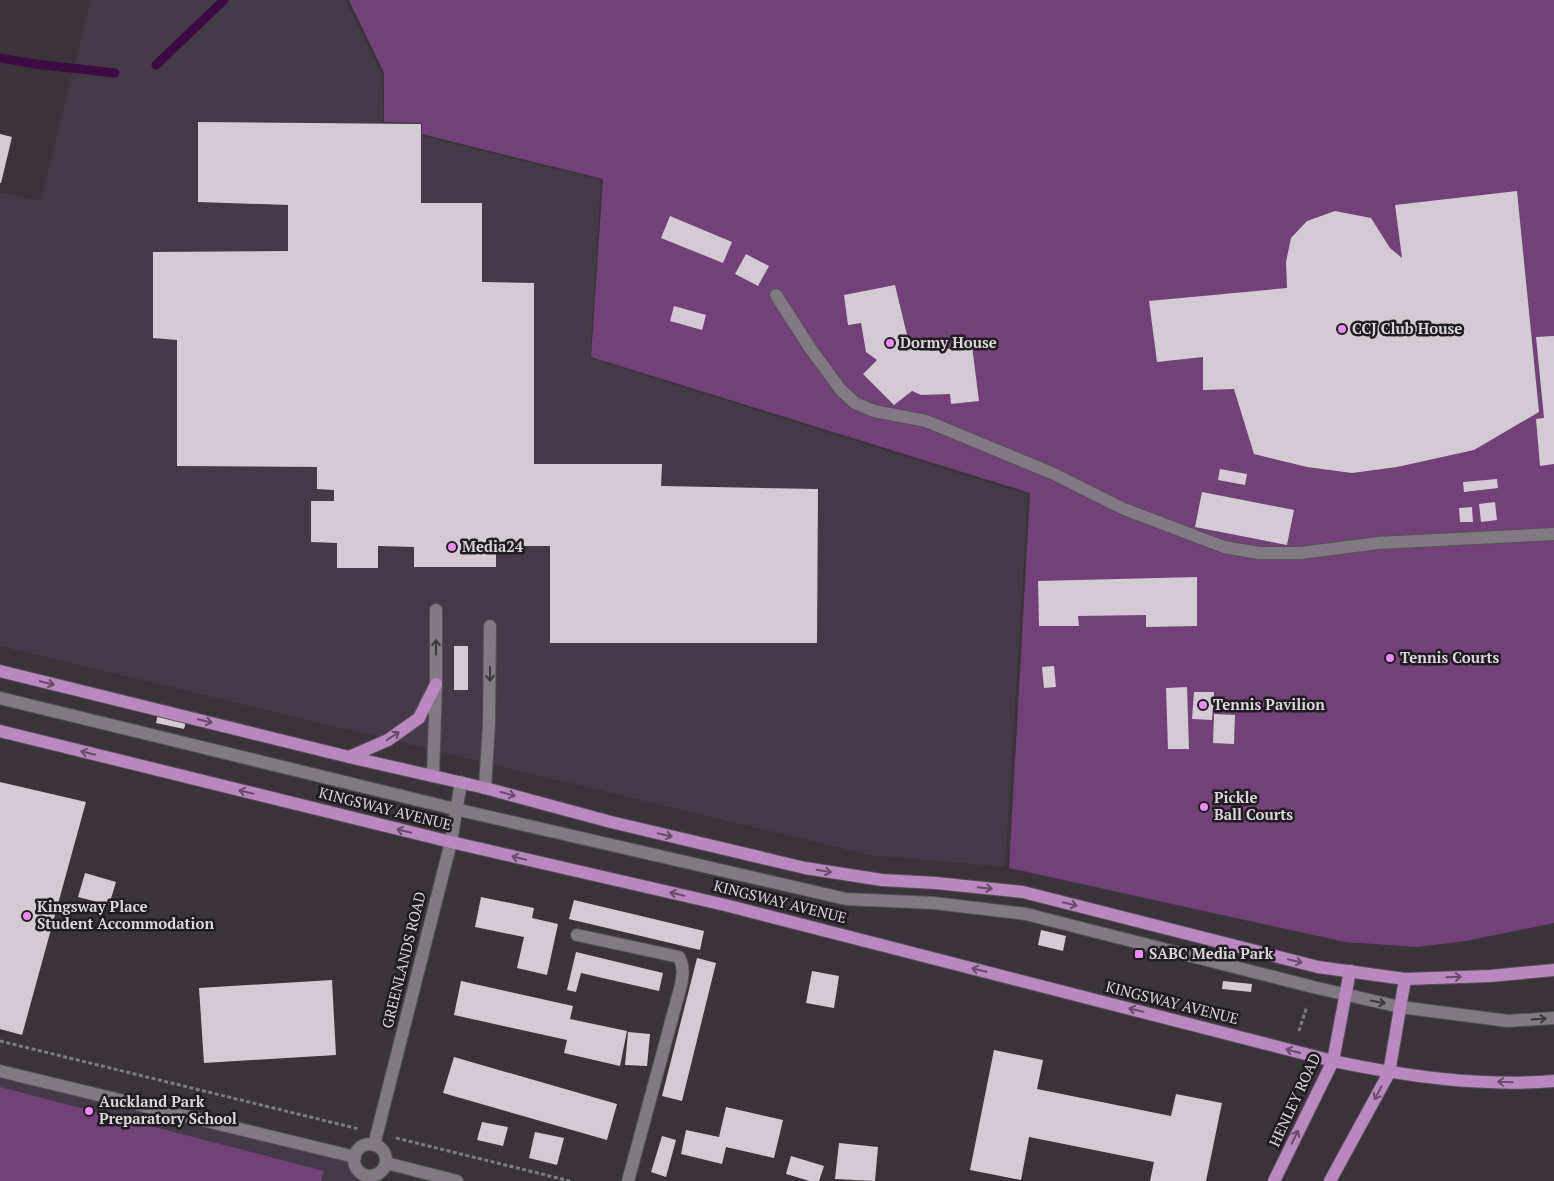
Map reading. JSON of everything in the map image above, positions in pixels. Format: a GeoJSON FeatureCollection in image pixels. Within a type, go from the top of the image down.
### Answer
{"type":"FeatureCollection","features":[{"type":"Feature","properties":{"kind":"main road"},"geometry":{"type":"LineString","coordinates":[[0,671],[349,757],[485,788],[610,822],[805,868],[882,880],[936,883],[1023,892],[1318,967],[1405,979],[1490,976],[1554,970]]}},
{"type":"Feature","properties":{"kind":"main road"},"geometry":{"type":"LineString","coordinates":[[349,757],[388,740],[419,718],[436,684]]}},
{"type":"Feature","properties":{"kind":"main road","name":"KINGSWAY AVENUE"},"geometry":{"type":"LineString","coordinates":[[0,731],[451,842],[725,905],[1333,1061],[1389,1073],[1467,1081],[1531,1083],[1554,1081]]}},
{"type":"Feature","properties":{"kind":"main road","name":"HENLEY ROAD"},"geometry":{"type":"LineString","coordinates":[[1274,1181],[1333,1061],[1344,995],[1350,972]]}},
{"type":"Feature","properties":{"kind":"main road"},"geometry":{"type":"LineString","coordinates":[[1330,1181],[1389,1073],[1405,979]]}},
{"type":"Feature","properties":{"kind":"street"},"geometry":{"type":"LineString","coordinates":[[776,296],[840,390],[854,403],[874,411],[926,421],[1054,474],[1124,509],[1224,547],[1259,553],[1301,553],[1378,544],[1554,534]]}},
{"type":"Feature","properties":{"kind":"street"},"geometry":{"type":"LineString","coordinates":[[433,776],[436,610]]}},
{"type":"Feature","properties":{"kind":"street"},"geometry":{"type":"LineString","coordinates":[[485,788],[489,724],[490,626]]}},
{"type":"Feature","properties":{"kind":"street"},"geometry":{"type":"LineString","coordinates":[[0,698],[455,809],[846,899],[934,903],[1026,914],[1313,988],[1400,1007],[1508,1021],[1554,1018]]}},
{"type":"Feature","properties":{"kind":"street","name":"GREENLANDS ROAD"},"geometry":{"type":"LineString","coordinates":[[375,1139],[451,842],[460,782]]}},
{"type":"Feature","properties":{"kind":"street"},"geometry":{"type":"LineString","coordinates":[[577,935],[679,957],[684,970],[628,1181]]}},
{"type":"Feature","properties":{"kind":"street"},"geometry":{"type":"LineString","coordinates":[[0,1072],[355,1157]]}},
{"type":"Feature","properties":{"kind":"street"},"geometry":{"type":"LineString","coordinates":[[375,1139],[385,1154],[386,1163],[381,1172],[367,1179],[356,1167],[355,1157],[360,1149],[375,1139]]}},
{"type":"Feature","properties":{"kind":"street"},"geometry":{"type":"LineString","coordinates":[[386,1163],[457,1181]]}},
{"type":"Feature","properties":{"kind":"path"},"geometry":{"type":"LineString","coordinates":[[1293,1050],[1313,988]]}},
{"type":"Feature","properties":{"kind":"path"},"geometry":{"type":"LineString","coordinates":[[0,1041],[375,1139],[570,1181]]}},
{"type":"Feature","properties":{"kind":"shaded area"},"geometry":{"type":"Polygon","coordinates":[[[91,0],[345,0],[382,73],[383,124],[421,124],[422,136],[601,180],[590,358],[1028,495],[1005,867],[869,855],[0,646],[0,192],[41,201],[91,0]]]}},
{"type":"Feature","properties":{"kind":"shaded area"},"geometry":{"type":"Polygon","coordinates":[[[349,0],[1554,0],[1554,923],[1466,941],[1417,947],[1345,942],[1009,868],[1030,493],[591,357],[603,179],[422,134],[422,123],[384,122],[384,73],[349,0]]]}},
{"type":"Feature","properties":{"kind":"shaded area","name":"Auckland Park Preparatory School"},"geometry":{"type":"Polygon","coordinates":[[[0,1070],[356,1153],[367,1176],[366,1181],[0,1181],[0,1070]]]}},
{"type":"Feature","properties":{"kind":"shaded area","name":"Auckland Park Preparatory School"},"geometry":{"type":"Polygon","coordinates":[[[0,1087],[324,1171],[321,1181],[0,1181],[0,1087]]]}},
{"type":"Feature","properties":{"kind":"building"},"geometry":{"type":"Polygon","coordinates":[[[198,122],[421,124],[421,203],[482,203],[482,282],[534,283],[534,464],[662,464],[661,486],[818,489],[817,643],[550,643],[550,546],[496,546],[496,567],[414,567],[414,547],[378,546],[378,568],[337,568],[337,543],[311,542],[311,501],[334,501],[334,490],[317,489],[317,467],[177,466],[177,340],[153,338],[153,252],[288,251],[288,205],[198,202],[198,122]]]}},
{"type":"Feature","properties":{"kind":"building"},"geometry":{"type":"Polygon","coordinates":[[[0,134],[12,137],[1,183],[0,183],[0,134]]]}},
{"type":"Feature","properties":{"kind":"building","name":"CCJ Club House"},"geometry":{"type":"Polygon","coordinates":[[[1517,191],[1539,412],[1474,450],[1397,467],[1352,473],[1307,467],[1254,454],[1234,389],[1203,390],[1203,357],[1157,362],[1149,301],[1287,288],[1286,262],[1291,238],[1307,221],[1335,211],[1371,218],[1390,248],[1402,258],[1395,205],[1517,191]]]}},
{"type":"Feature","properties":{"kind":"building"},"geometry":{"type":"Polygon","coordinates":[[[670,216],[732,242],[723,263],[661,238],[670,216]]]}},
{"type":"Feature","properties":{"kind":"building"},"geometry":{"type":"Polygon","coordinates":[[[746,254],[769,266],[758,286],[735,274],[746,254]]]}},
{"type":"Feature","properties":{"kind":"building","name":"Dormy House"},"geometry":{"type":"Polygon","coordinates":[[[895,285],[908,339],[931,351],[972,346],[979,401],[951,404],[950,394],[921,395],[912,391],[894,405],[863,374],[877,360],[866,352],[861,323],[848,325],[844,295],[895,285]]]}},
{"type":"Feature","properties":{"kind":"building"},"geometry":{"type":"Polygon","coordinates":[[[674,306],[706,315],[702,330],[670,321],[674,306]]]}},
{"type":"Feature","properties":{"kind":"building"},"geometry":{"type":"Polygon","coordinates":[[[1554,336],[1554,464],[1540,466],[1536,419],[1544,418],[1536,337],[1554,336]]]}},
{"type":"Feature","properties":{"kind":"building"},"geometry":{"type":"Polygon","coordinates":[[[1220,469],[1247,474],[1245,485],[1218,480],[1220,469]]]}},
{"type":"Feature","properties":{"kind":"building"},"geometry":{"type":"Polygon","coordinates":[[[1497,479],[1498,488],[1464,492],[1463,482],[1497,479]]]}},
{"type":"Feature","properties":{"kind":"building"},"geometry":{"type":"Polygon","coordinates":[[[1202,492],[1294,510],[1287,545],[1195,527],[1202,492]]]}},
{"type":"Feature","properties":{"kind":"building"},"geometry":{"type":"Polygon","coordinates":[[[1495,502],[1497,520],[1481,522],[1479,504],[1495,502]]]}},
{"type":"Feature","properties":{"kind":"building"},"geometry":{"type":"Polygon","coordinates":[[[1472,507],[1473,522],[1460,522],[1459,508],[1472,507]]]}},
{"type":"Feature","properties":{"kind":"building"},"geometry":{"type":"Polygon","coordinates":[[[1197,577],[1197,626],[1146,627],[1146,615],[1078,616],[1079,626],[1039,626],[1038,581],[1197,577]]]}},
{"type":"Feature","properties":{"kind":"building"},"geometry":{"type":"Polygon","coordinates":[[[454,646],[468,646],[468,690],[454,690],[454,646]]]}},
{"type":"Feature","properties":{"kind":"building"},"geometry":{"type":"Polygon","coordinates":[[[1054,666],[1056,687],[1044,688],[1042,667],[1054,666]]]}},
{"type":"Feature","properties":{"kind":"building"},"geometry":{"type":"Polygon","coordinates":[[[1187,687],[1189,749],[1168,749],[1166,688],[1187,687]]]}},
{"type":"Feature","properties":{"kind":"building","name":"Tennis Pavilion"},"geometry":{"type":"Polygon","coordinates":[[[1194,692],[1214,692],[1212,720],[1192,719],[1194,692]]]}},
{"type":"Feature","properties":{"kind":"building"},"geometry":{"type":"Polygon","coordinates":[[[158,712],[187,718],[184,729],[156,723],[158,712]]]}},
{"type":"Feature","properties":{"kind":"building"},"geometry":{"type":"Polygon","coordinates":[[[1214,714],[1235,715],[1234,744],[1213,743],[1214,714]]]}},
{"type":"Feature","properties":{"kind":"building","name":"Kingsway Place Student Accommodation"},"geometry":{"type":"Polygon","coordinates":[[[0,782],[86,802],[22,1035],[0,1029],[0,782]]]}},
{"type":"Feature","properties":{"kind":"building"},"geometry":{"type":"Polygon","coordinates":[[[85,873],[116,882],[109,905],[78,897],[85,873]]]}},
{"type":"Feature","properties":{"kind":"building"},"geometry":{"type":"Polygon","coordinates":[[[481,897],[534,908],[532,918],[558,924],[547,975],[517,968],[524,937],[475,927],[481,897]]]}},
{"type":"Feature","properties":{"kind":"building"},"geometry":{"type":"Polygon","coordinates":[[[574,900],[704,931],[700,950],[569,919],[574,900]]]}},
{"type":"Feature","properties":{"kind":"building"},"geometry":{"type":"Polygon","coordinates":[[[1041,930],[1066,936],[1063,951],[1038,945],[1041,930]]]}},
{"type":"Feature","properties":{"kind":"building"},"geometry":{"type":"Polygon","coordinates":[[[576,952],[663,973],[659,991],[581,973],[576,992],[567,990],[576,952]]]}},
{"type":"Feature","properties":{"kind":"building"},"geometry":{"type":"Polygon","coordinates":[[[697,958],[716,963],[682,1101],[662,1096],[697,958]]]}},
{"type":"Feature","properties":{"kind":"building"},"geometry":{"type":"Polygon","coordinates":[[[812,971],[839,976],[834,1008],[806,1003],[812,971]]]}},
{"type":"Feature","properties":{"kind":"building"},"geometry":{"type":"Polygon","coordinates":[[[332,980],[336,1055],[204,1063],[199,988],[332,980]]]}},
{"type":"Feature","properties":{"kind":"building"},"geometry":{"type":"Polygon","coordinates":[[[461,981],[573,1006],[570,1019],[627,1031],[620,1066],[564,1053],[567,1040],[454,1015],[461,981]]]}},
{"type":"Feature","properties":{"kind":"building"},"geometry":{"type":"Polygon","coordinates":[[[1223,981],[1252,984],[1251,992],[1222,989],[1223,981]]]}},
{"type":"Feature","properties":{"kind":"building"},"geometry":{"type":"Polygon","coordinates":[[[628,1032],[650,1034],[647,1066],[625,1065],[628,1032]]]}},
{"type":"Feature","properties":{"kind":"building"},"geometry":{"type":"Polygon","coordinates":[[[994,1050],[1043,1060],[1037,1089],[1171,1116],[1176,1094],[1222,1103],[1206,1181],[1150,1181],[1154,1162],[1029,1137],[1021,1180],[970,1170],[994,1050]]]}},
{"type":"Feature","properties":{"kind":"building"},"geometry":{"type":"Polygon","coordinates":[[[454,1057],[617,1104],[607,1140],[443,1093],[454,1057]]]}},
{"type":"Feature","properties":{"kind":"building"},"geometry":{"type":"Polygon","coordinates":[[[726,1107],[783,1120],[774,1158],[726,1147],[722,1164],[681,1154],[686,1130],[719,1137],[726,1107]]]}},
{"type":"Feature","properties":{"kind":"building"},"geometry":{"type":"Polygon","coordinates":[[[482,1122],[508,1127],[503,1146],[477,1140],[482,1122]]]}},
{"type":"Feature","properties":{"kind":"building"},"geometry":{"type":"Polygon","coordinates":[[[535,1132],[564,1138],[557,1165],[529,1158],[535,1132]]]}},
{"type":"Feature","properties":{"kind":"building"},"geometry":{"type":"Polygon","coordinates":[[[662,1136],[676,1140],[666,1177],[651,1172],[662,1136]]]}},
{"type":"Feature","properties":{"kind":"building"},"geometry":{"type":"Polygon","coordinates":[[[839,1143],[878,1147],[875,1181],[835,1179],[839,1143]]]}},
{"type":"Feature","properties":{"kind":"building"},"geometry":{"type":"Polygon","coordinates":[[[791,1156],[824,1166],[819,1181],[810,1181],[786,1174],[791,1156]]]}},
{"type":"Feature","properties":{"kind":"waterway"},"geometry":{"type":"LineString","coordinates":[[156,65],[224,0]]}},
{"type":"Feature","properties":{"kind":"waterway"},"geometry":{"type":"LineString","coordinates":[[0,58],[115,73]]}},
{"type":"Feature","properties":{"kind":"place","name":"CCJ Club House"},"geometry":{"type":"Point","coordinates":[1342,329]}},
{"type":"Feature","properties":{"kind":"place","name":"Dormy House"},"geometry":{"type":"Point","coordinates":[890,343]}},
{"type":"Feature","properties":{"kind":"place","name":"Media24"},"geometry":{"type":"Point","coordinates":[452,547]}},
{"type":"Feature","properties":{"kind":"place","name":"Tennis Courts"},"geometry":{"type":"Point","coordinates":[1390,658]}},
{"type":"Feature","properties":{"kind":"place","name":"Tennis Pavilion"},"geometry":{"type":"Point","coordinates":[1203,705]}},
{"type":"Feature","properties":{"kind":"place","name":"Pickle Ball Courts"},"geometry":{"type":"Point","coordinates":[1204,807]}},
{"type":"Feature","properties":{"kind":"place","name":"Kingsway Place Student Accommodation"},"geometry":{"type":"Point","coordinates":[27,916]}},
{"type":"Feature","properties":{"kind":"place","name":"SABC Media Park"},"geometry":{"type":"Point","coordinates":[1139,954]}},
{"type":"Feature","properties":{"kind":"place","name":"Auckland Park Preparatory School"},"geometry":{"type":"Point","coordinates":[89,1111]}}]}
